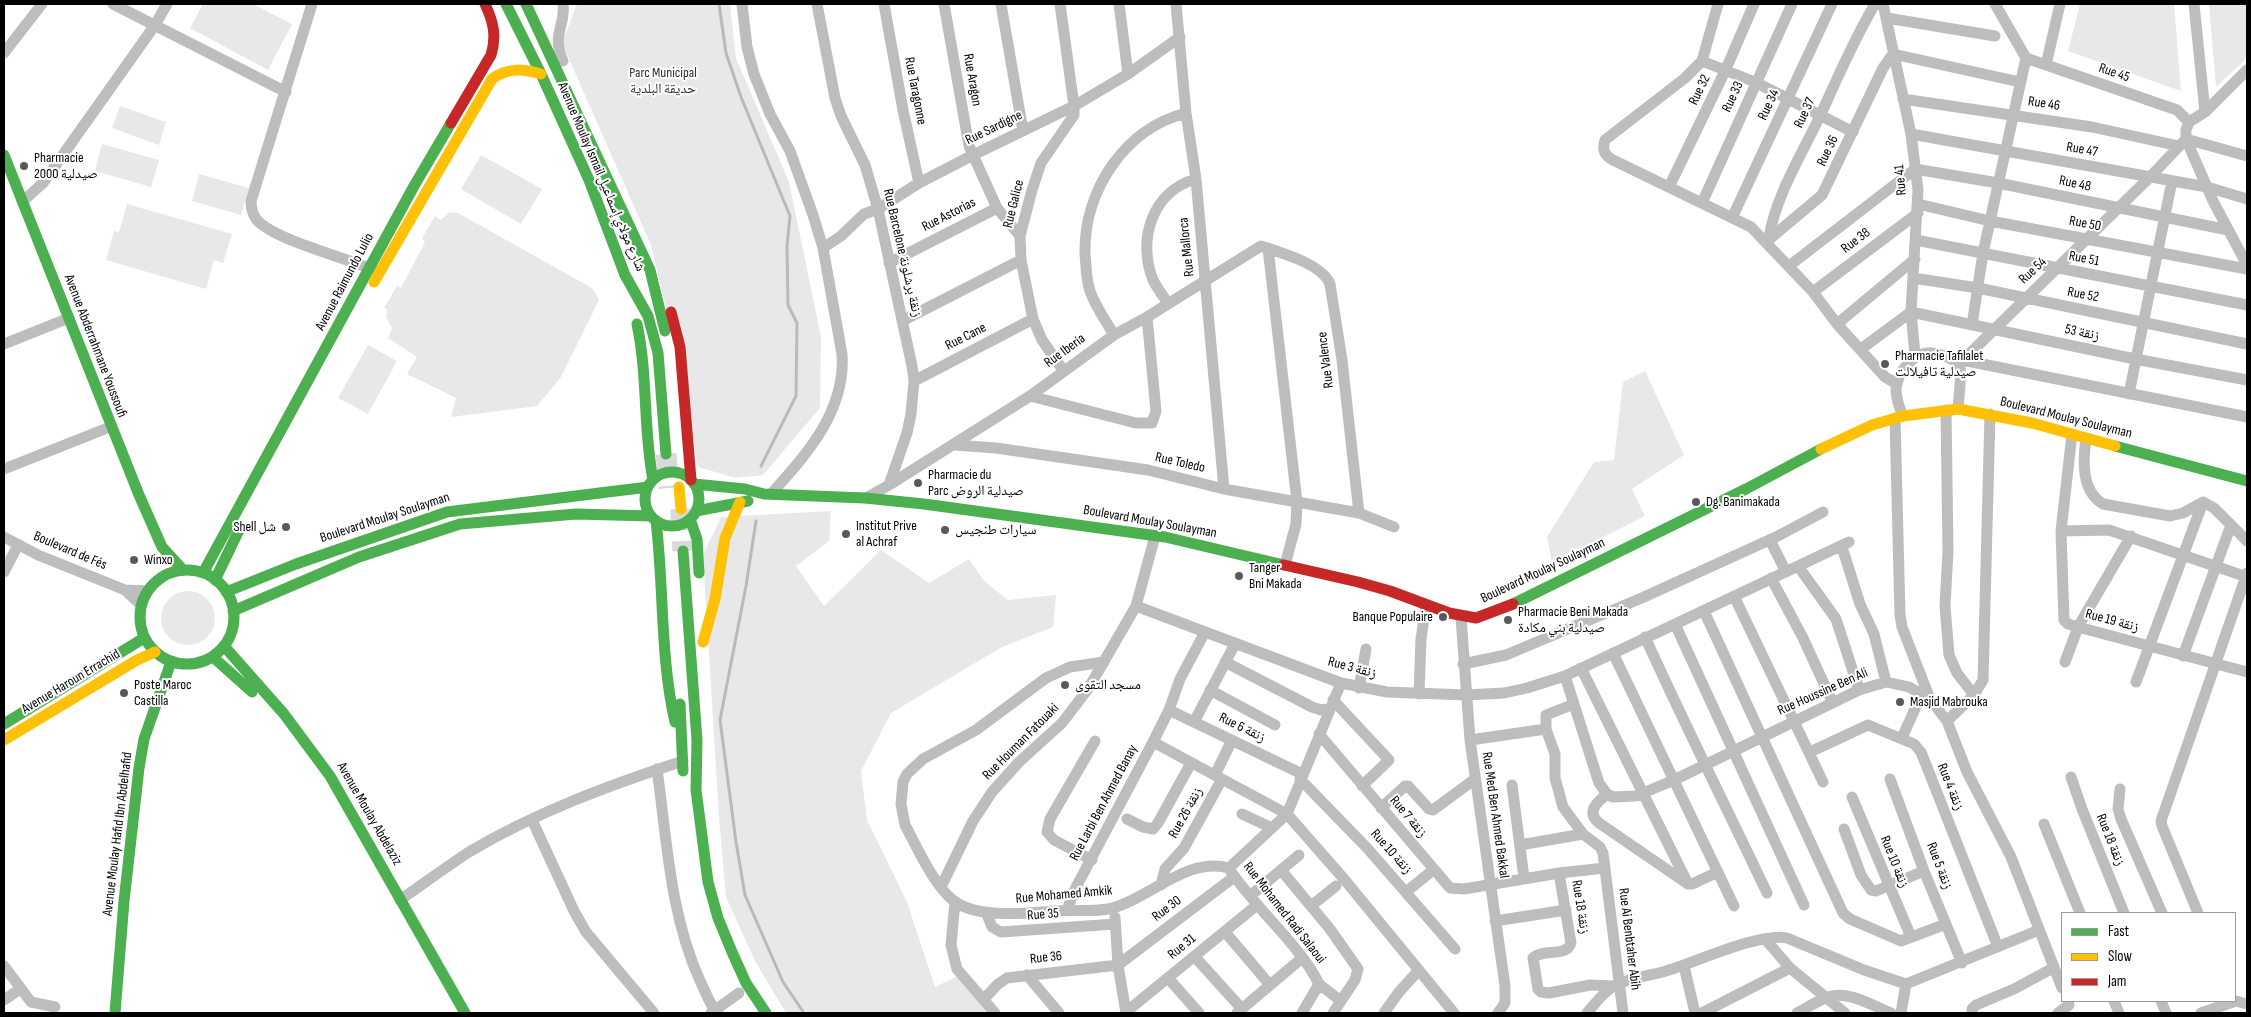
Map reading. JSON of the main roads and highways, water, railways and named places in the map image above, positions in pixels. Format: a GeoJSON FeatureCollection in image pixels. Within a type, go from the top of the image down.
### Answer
{"type":"FeatureCollection","features":[{"type":"Feature","properties":{"kind":"main road","name":"Avenue Raimundo Lulio"},"geometry":{"type":"LineString","coordinates":[[215,580],[374,270],[414,186],[491,55],[496,38],[495,30],[485,4]]}},
{"type":"Feature","properties":{"kind":"main road","name":"Avenue Moulay Ismail شارع مولاي إسماعيل"},"geometry":{"type":"LineString","coordinates":[[506,4],[541,74],[589,180],[624,275],[642,302],[656,340],[672,453],[677,422],[672,364],[653,277],[575,105],[526,4]]}},
{"type":"Feature","properties":{"kind":"main road","name":"Avenue Raimundo Lulio"},"geometry":{"type":"LineString","coordinates":[[203,573],[374,270],[492,79],[509,69],[541,74]]}},
{"type":"Feature","properties":{"kind":"main road","name":"Avenue Abderrahmane Youssoufi"},"geometry":{"type":"LineString","coordinates":[[4,156],[69,318],[110,427],[162,547],[183,570]]}},
{"type":"Feature","properties":{"kind":"main road"},"geometry":{"type":"LineString","coordinates":[[624,275],[641,338],[644,360],[651,483],[645,496],[646,507],[653,518],[661,561],[669,695],[674,719],[682,739]]}},
{"type":"Feature","properties":{"kind":"main road"},"geometry":{"type":"LineString","coordinates":[[653,277],[668,302],[680,347],[693,482],[699,497],[693,515],[697,539],[700,586]]}},
{"type":"Feature","properties":{"kind":"main road","name":"Boulevard Moulay Soulayman"},"geometry":{"type":"LineString","coordinates":[[693,482],[767,494],[864,498],[924,504],[1155,536],[1375,586],[1461,616],[1476,618],[1504,608],[1746,489],[1813,452],[1872,425],[1899,417],[1958,409],[1990,414],[2032,422],[2247,481]]}},
{"type":"Feature","properties":{"kind":"main road"},"geometry":{"type":"LineString","coordinates":[[651,483],[665,473],[672,472],[679,473],[693,482]]}},
{"type":"Feature","properties":{"kind":"main road","name":"Boulevard Moulay Soulayman"},"geometry":{"type":"LineString","coordinates":[[226,592],[305,561],[447,512],[651,483]]}},
{"type":"Feature","properties":{"kind":"main road"},"geometry":{"type":"LineString","coordinates":[[674,488],[676,510]]}},
{"type":"Feature","properties":{"kind":"main road","name":"Boulevard Moulay Soulayman"},"geometry":{"type":"LineString","coordinates":[[693,515],[767,494]]}},
{"type":"Feature","properties":{"kind":"main road"},"geometry":{"type":"LineString","coordinates":[[701,603],[703,647],[715,599],[725,538],[740,502]]}},
{"type":"Feature","properties":{"kind":"main road","name":"Boulevard Moulay Soulayman"},"geometry":{"type":"LineString","coordinates":[[233,611],[359,556],[460,524],[576,514],[653,518]]}},
{"type":"Feature","properties":{"kind":"main road"},"geometry":{"type":"LineString","coordinates":[[653,518],[670,526],[677,526],[693,515]]}},
{"type":"Feature","properties":{"kind":"main road","name":"Avenue Abderrahmane Youssoufi"},"geometry":{"type":"LineString","coordinates":[[161,578],[162,547]]}},
{"type":"Feature","properties":{"kind":"main road"},"geometry":{"type":"LineString","coordinates":[[675,610],[678,551],[697,740],[696,790],[708,882],[718,918],[732,952],[746,983],[766,1013]]}},
{"type":"Feature","properties":{"kind":"main road"},"geometry":{"type":"LineString","coordinates":[[183,570],[203,573],[215,580],[226,592],[233,611],[233,623],[224,646],[213,657],[200,663],[185,665],[172,662],[155,652],[144,638],[140,616],[141,605],[148,591],[161,578],[183,570]]}},
{"type":"Feature","properties":{"kind":"main road","name":"Avenue Haroun Errachid"},"geometry":{"type":"LineString","coordinates":[[4,724],[144,638]]}},
{"type":"Feature","properties":{"kind":"main road","name":"Avenue Moulay Abdelaziz"},"geometry":{"type":"LineString","coordinates":[[224,646],[284,714],[319,760],[389,888],[440,994],[453,1013]]}},
{"type":"Feature","properties":{"kind":"main road","name":"Avenue Haroun Errachid"},"geometry":{"type":"LineString","coordinates":[[4,740],[137,660],[155,652]]}},
{"type":"Feature","properties":{"kind":"main road","name":"Avenue Moulay Abdelaziz"},"geometry":{"type":"LineString","coordinates":[[213,657],[256,696],[305,754],[389,888],[400,900],[464,1013]]}},
{"type":"Feature","properties":{"kind":"main road","name":"Avenue Moulay Hafid Ibn Abdelhafid"},"geometry":{"type":"LineString","coordinates":[[115,1013],[138,775],[144,740],[172,662]]}},
{"type":"Feature","properties":{"kind":"main road"},"geometry":{"type":"LineString","coordinates":[[697,740],[704,702],[704,668]]}},
{"type":"Feature","properties":{"kind":"main road"},"geometry":{"type":"LineString","coordinates":[[678,670],[684,779]]}},
{"type":"Feature","properties":{"kind":"main road"},"geometry":{"type":"LineString","coordinates":[[723,961],[747,1006]]}},
{"type":"Feature","properties":{"kind":"waterway"},"geometry":{"type":"LineString","coordinates":[[719,4],[726,53],[741,97],[790,216],[787,246],[788,305],[797,323],[796,396],[761,466]]}},
{"type":"Feature","properties":{"kind":"waterway"},"geometry":{"type":"LineString","coordinates":[[756,521],[746,586],[720,720],[745,895],[783,982],[804,1013]]}},
{"type":"Feature","properties":{"kind":"tunnel"},"geometry":{"type":"LineString","coordinates":[[666,454],[669,488]]}},
{"type":"Feature","properties":{"kind":"tunnel"},"geometry":{"type":"LineString","coordinates":[[681,509],[683,551]]}},
{"type":"Feature","properties":{"kind":"place","name":"Pharmacie 2000 صيدلية"},"geometry":{"type":"Point","coordinates":[24,166]}},
{"type":"Feature","properties":{"kind":"place","name":"Pharmacie Tafilalet صيدلية تافيلالت"},"geometry":{"type":"Point","coordinates":[1885,364]}},
{"type":"Feature","properties":{"kind":"place","name":"Pharmacie du Parc صيدلية الروض"},"geometry":{"type":"Point","coordinates":[918,483]}},
{"type":"Feature","properties":{"kind":"place","name":"Dg. Banimakada"},"geometry":{"type":"Point","coordinates":[1696,502]}},
{"type":"Feature","properties":{"kind":"place","name":"Shell شل"},"geometry":{"type":"Point","coordinates":[286,527]}},
{"type":"Feature","properties":{"kind":"place","name":"سيارات طنجيس"},"geometry":{"type":"Point","coordinates":[945,530]}},
{"type":"Feature","properties":{"kind":"place","name":"Institut Prive al Achraf"},"geometry":{"type":"Point","coordinates":[846,534]}},
{"type":"Feature","properties":{"kind":"place","name":"Winxo"},"geometry":{"type":"Point","coordinates":[134,560]}},
{"type":"Feature","properties":{"kind":"place","name":"Tanger Bni Makada"},"geometry":{"type":"Point","coordinates":[1239,576]}},
{"type":"Feature","properties":{"kind":"place","name":"Banque Populaire"},"geometry":{"type":"Point","coordinates":[1443,617]}},
{"type":"Feature","properties":{"kind":"place","name":"Pharmacie Beni Makada صيدلية بني مكادة"},"geometry":{"type":"Point","coordinates":[1508,620]}},
{"type":"Feature","properties":{"kind":"place","name":"مسجد التقوى"},"geometry":{"type":"Point","coordinates":[1065,685]}},
{"type":"Feature","properties":{"kind":"place","name":"Poste Maroc Castilla"},"geometry":{"type":"Point","coordinates":[124,693]}},
{"type":"Feature","properties":{"kind":"place","name":"Masjid Mabrouka"},"geometry":{"type":"Point","coordinates":[1900,702]}},
{"type":"Feature","properties":{"kind":"park label","name":"Parc Municipal حديقة البلدية"},"geometry":{"type":"Point","coordinates":[663,82]}}]}
